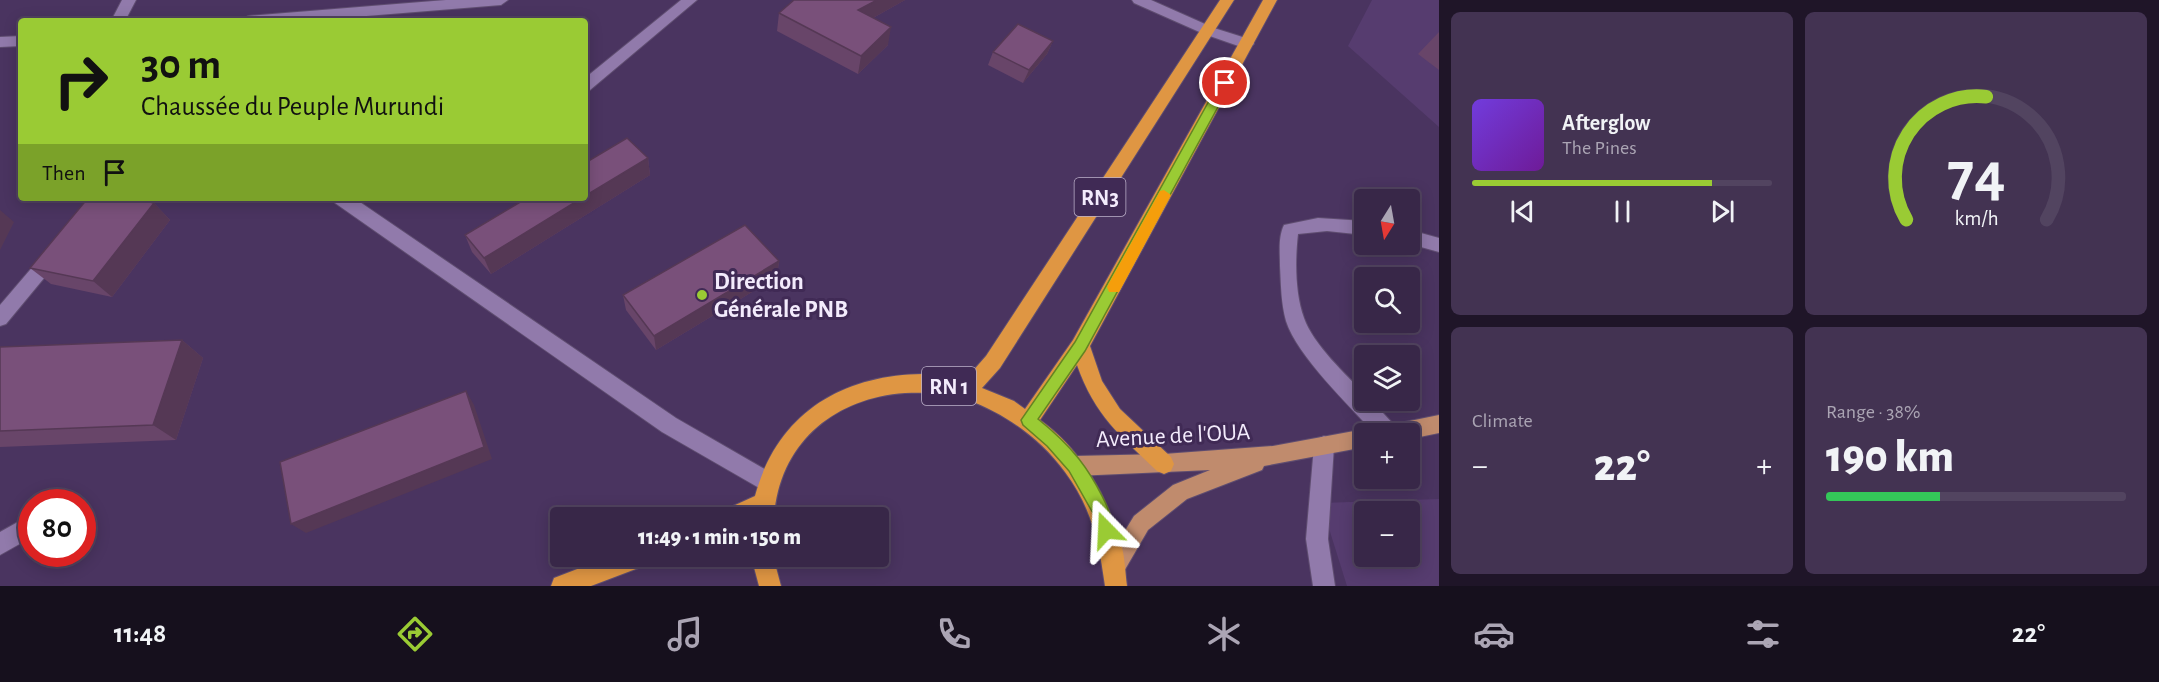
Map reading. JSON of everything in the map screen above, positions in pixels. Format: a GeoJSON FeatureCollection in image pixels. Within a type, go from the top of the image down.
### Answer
{"type":"FeatureCollection","features":[{"type":"Feature","properties":{"kind":"highway","name":"RN3"},"geometry":{"type":"LineString","coordinates":[[968,390],[993,362],[1227,0]]}},
{"type":"Feature","properties":{"kind":"highway","name":"RN3"},"geometry":{"type":"LineString","coordinates":[[1028,420],[1080,346],[1270,0]]}},
{"type":"Feature","properties":{"kind":"highway"},"geometry":{"type":"LineString","coordinates":[[1080,346],[1094,385],[1113,415],[1164,464]]}},
{"type":"Feature","properties":{"kind":"highway","name":"RN 1"},"geometry":{"type":"LineString","coordinates":[[765,501],[784,450],[806,424],[832,403],[863,389],[897,383],[932,383],[968,390],[999,403],[1028,420],[1053,441],[1075,466],[1102,513],[1116,576]]}},
{"type":"Feature","properties":{"kind":"highway"},"geometry":{"type":"LineString","coordinates":[[562,586],[612,567]]}},
{"type":"Feature","properties":{"kind":"highway"},"geometry":{"type":"LineString","coordinates":[[765,567],[770,586]]}},
{"type":"Feature","properties":{"kind":"main road"},"geometry":{"type":"LineString","coordinates":[[1420,428],[1439,424]]}},
{"type":"Feature","properties":{"kind":"main road","name":"Avenue de l'OUA"},"geometry":{"type":"LineString","coordinates":[[1075,466],[1164,464],[1273,456],[1354,440]]}},
{"type":"Feature","properties":{"kind":"main road","name":"Avenue de l'OUA"},"geometry":{"type":"LineString","coordinates":[[1116,576],[1142,523],[1180,492],[1273,456]]}},
{"type":"Feature","properties":{"kind":"street"},"geometry":{"type":"LineString","coordinates":[[120,18],[129,0]]}},
{"type":"Feature","properties":{"kind":"street"},"geometry":{"type":"LineString","coordinates":[[284,18],[501,0]]}},
{"type":"Feature","properties":{"kind":"street"},"geometry":{"type":"LineString","coordinates":[[588,84],[690,0]]}},
{"type":"Feature","properties":{"kind":"street"},"geometry":{"type":"LineString","coordinates":[[1139,0],[1209,31],[1247,44]]}},
{"type":"Feature","properties":{"kind":"street"},"geometry":{"type":"LineString","coordinates":[[0,42],[18,40]]}},
{"type":"Feature","properties":{"kind":"street"},"geometry":{"type":"LineString","coordinates":[[345,201],[669,425],[765,501]]}},
{"type":"Feature","properties":{"kind":"street"},"geometry":{"type":"LineString","coordinates":[[1354,226],[1305,224],[1290,230],[1288,247],[1290,299],[1296,323],[1322,362],[1380,423]]}},
{"type":"Feature","properties":{"kind":"street"},"geometry":{"type":"LineString","coordinates":[[1420,240],[1439,245]]}},
{"type":"Feature","properties":{"kind":"street"},"geometry":{"type":"LineString","coordinates":[[0,318],[62,244]]}},
{"type":"Feature","properties":{"kind":"street"},"geometry":{"type":"LineString","coordinates":[[1324,446],[1317,539],[1324,586]]}},
{"type":"Feature","properties":{"kind":"street"},"geometry":{"type":"LineString","coordinates":[[0,544],[18,533]]}},
{"type":"Feature","properties":{"kind":"shaded area"},"geometry":{"type":"Polygon","coordinates":[[[1372,0],[1439,0],[1439,127],[1348,46],[1372,0]]]}},
{"type":"Feature","properties":{"kind":"shaded area"},"geometry":{"type":"Polygon","coordinates":[[[1439,499],[1439,586],[1347,586],[1321,503],[1354,502],[1354,567],[1420,567],[1420,501],[1380,501],[1439,499]]]}},
{"type":"Feature","properties":{"kind":"building"},"geometry":{"type":"Polygon","coordinates":[[[794,0],[877,0],[858,10],[891,27],[861,56],[779,13],[794,0]]]}},
{"type":"Feature","properties":{"kind":"building"},"geometry":{"type":"Polygon","coordinates":[[[1018,24],[1053,41],[1029,70],[993,52],[1018,24]]]}},
{"type":"Feature","properties":{"kind":"building"},"geometry":{"type":"Polygon","coordinates":[[[627,138],[648,158],[588,194],[588,161],[627,138]]]}},
{"type":"Feature","properties":{"kind":"building"},"geometry":{"type":"Polygon","coordinates":[[[86,201],[154,203],[93,281],[30,268],[86,201]]]}},
{"type":"Feature","properties":{"kind":"building"},"geometry":{"type":"Polygon","coordinates":[[[522,201],[577,201],[484,258],[465,235],[522,201]]]}},
{"type":"Feature","properties":{"kind":"building"},"geometry":{"type":"Polygon","coordinates":[[[745,225],[779,261],[654,336],[623,295],[745,225]]]}},
{"type":"Feature","properties":{"kind":"building"},"geometry":{"type":"Polygon","coordinates":[[[182,340],[153,425],[0,431],[0,347],[182,340]]]}},
{"type":"Feature","properties":{"kind":"building"},"geometry":{"type":"Polygon","coordinates":[[[466,391],[484,447],[291,524],[280,462],[466,391]]]}},
{"type":"Feature","properties":{"kind":"slow traffic"},"geometry":{"type":"LineString","coordinates":[[1114,287],[1164,195]]}},
{"type":"Feature","properties":{"kind":"place","name":"Direction Générale PNB"},"geometry":{"type":"Point","coordinates":[702,295]}},
{"type":"Feature","properties":{"kind":"route"},"geometry":{"type":"LineString","coordinates":[[1106,530],[1102,513],[1075,466],[1053,441],[1028,420],[1080,346],[1106,302],[1225,83]]}}]}
